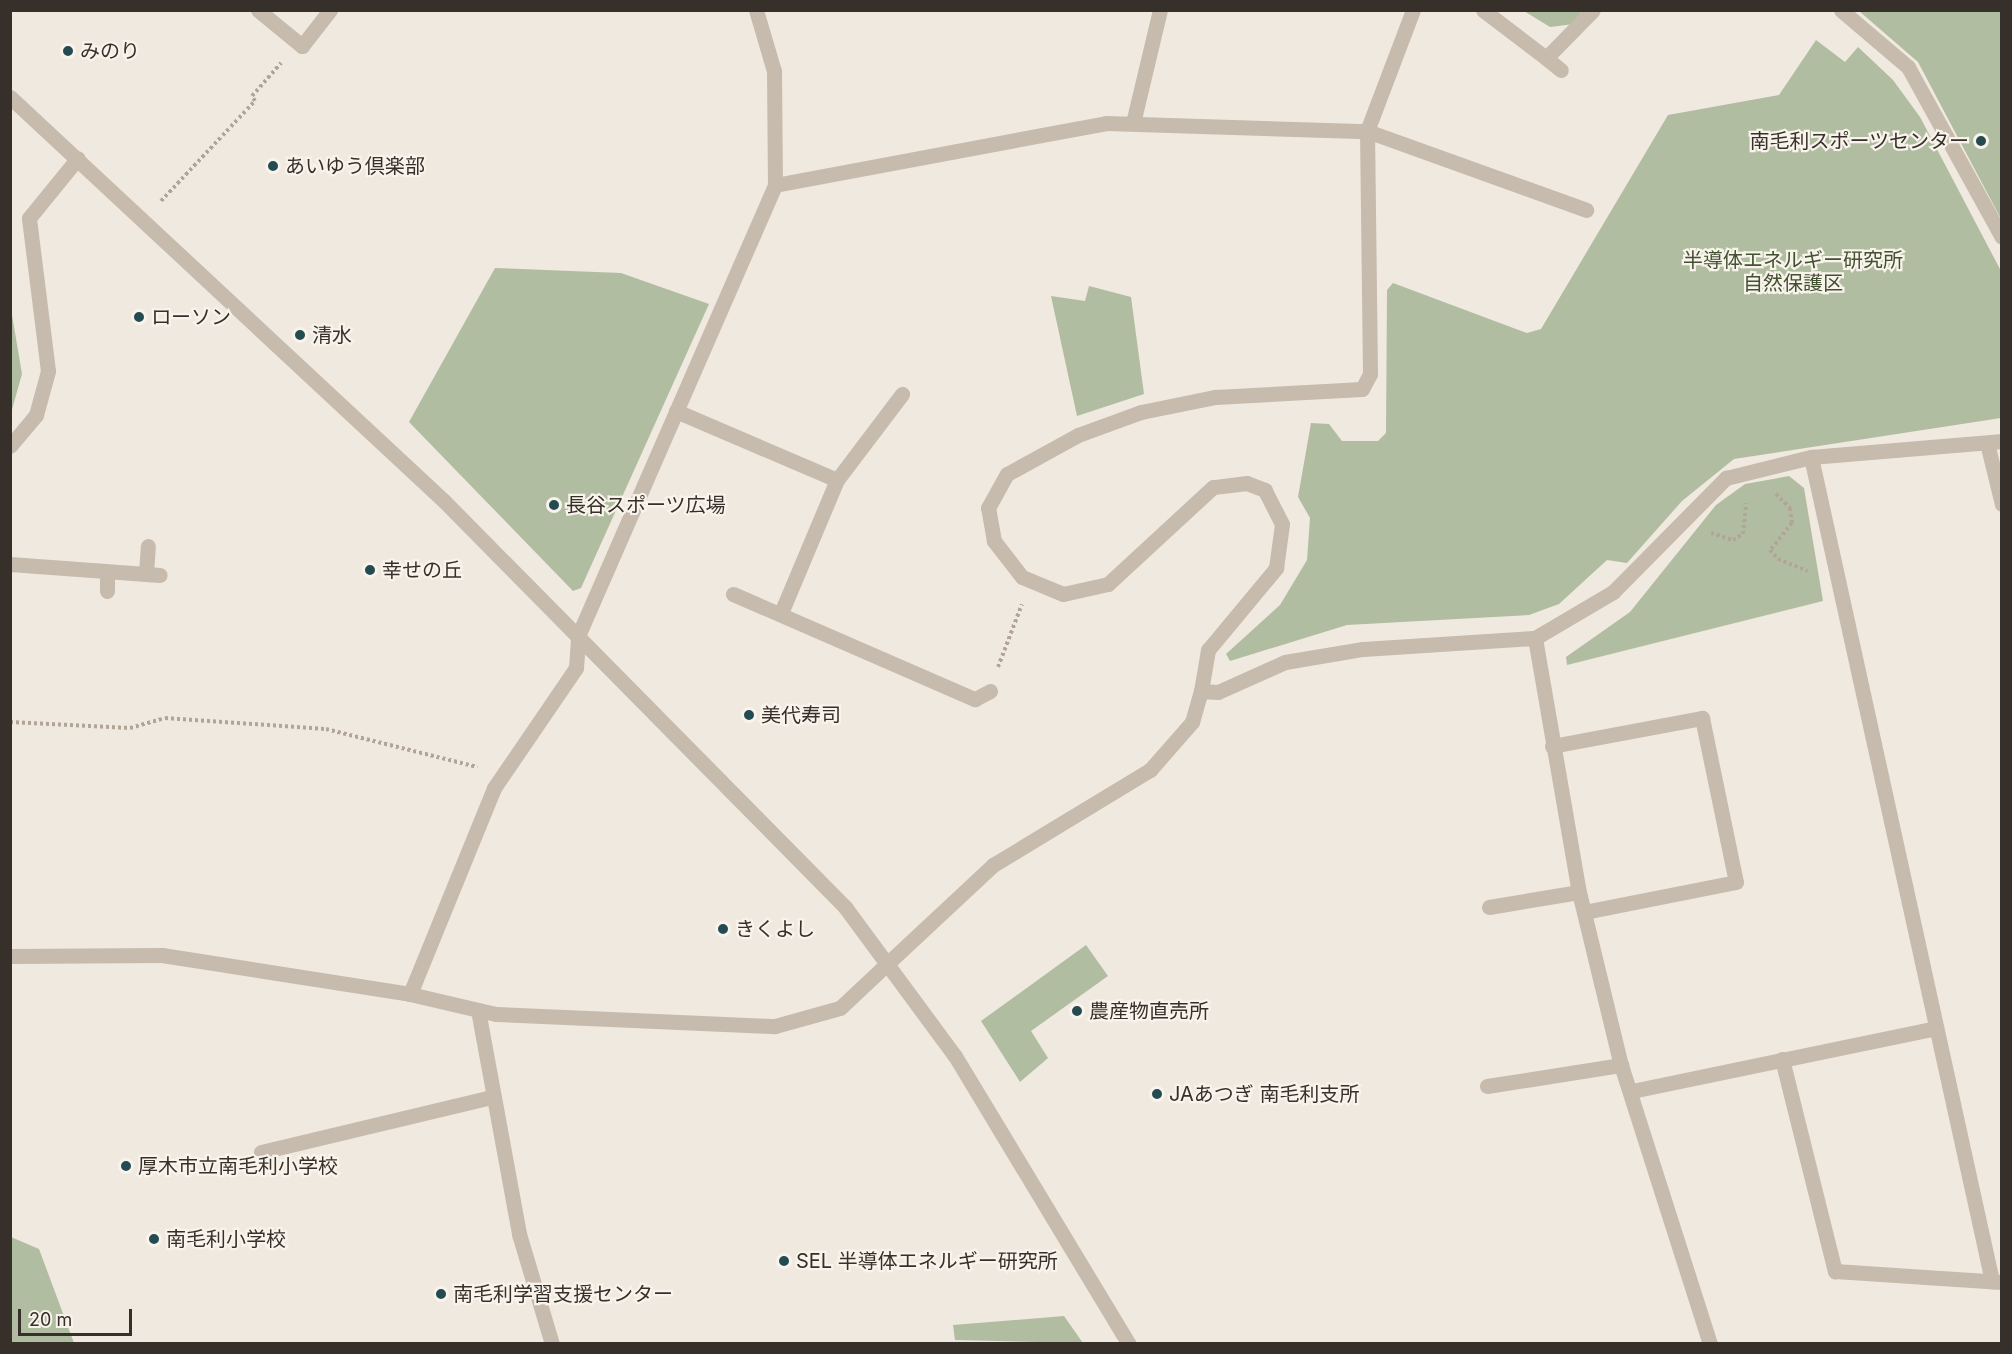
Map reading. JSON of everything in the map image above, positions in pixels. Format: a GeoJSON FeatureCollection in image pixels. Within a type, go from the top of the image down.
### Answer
{"type":"FeatureCollection","features":[{"type":"Feature","properties":{"kind":"street"},"geometry":{"type":"LineString","coordinates":[[258,10],[302,46],[330,10]]}},
{"type":"Feature","properties":{"kind":"street"},"geometry":{"type":"LineString","coordinates":[[410,994],[494,788],[576,668],[578,636],[775,185],[774,71],[756,10]]}},
{"type":"Feature","properties":{"kind":"street"},"geometry":{"type":"LineString","coordinates":[[1133,123],[1160,10]]}},
{"type":"Feature","properties":{"kind":"street"},"geometry":{"type":"LineString","coordinates":[[10,956],[162,955],[410,994],[478,1010],[775,1026],[840,1008],[993,865],[1150,770],[1192,722],[1201,692],[1208,650],[1276,568],[1282,524],[1265,490],[1247,483],[1213,487],[1108,584],[1085,594],[1063,594],[1022,577],[994,541],[988,508],[1007,474],[1078,435],[1141,412],[1215,397],[1362,389],[1370,374],[1367,131],[1413,10]]}},
{"type":"Feature","properties":{"kind":"street"},"geometry":{"type":"LineString","coordinates":[[1483,10],[1561,70]]}},
{"type":"Feature","properties":{"kind":"street"},"geometry":{"type":"LineString","coordinates":[[1546,58],[1593,10]]}},
{"type":"Feature","properties":{"kind":"street"},"geometry":{"type":"LineString","coordinates":[[1841,10],[1908,66],[2001,237]]}},
{"type":"Feature","properties":{"kind":"street"},"geometry":{"type":"LineString","coordinates":[[10,97],[144,219],[444,501],[845,908],[955,1056],[1129,1344]]}},
{"type":"Feature","properties":{"kind":"street"},"geometry":{"type":"LineString","coordinates":[[775,185],[1106,123],[1133,123],[1367,131],[1586,210]]}},
{"type":"Feature","properties":{"kind":"street"},"geometry":{"type":"LineString","coordinates":[[10,446],[36,415],[48,371],[30,218],[78,158]]}},
{"type":"Feature","properties":{"kind":"street"},"geometry":{"type":"LineString","coordinates":[[781,613],[837,480],[902,394]]}},
{"type":"Feature","properties":{"kind":"street"},"geometry":{"type":"LineString","coordinates":[[676,411],[837,480]]}},
{"type":"Feature","properties":{"kind":"street"},"geometry":{"type":"LineString","coordinates":[[1201,692],[1218,692],[1285,662],[1363,649],[1534,638],[1612,592],[1726,478],[1811,457],[1994,442],[2001,504]]}},
{"type":"Feature","properties":{"kind":"street"},"geometry":{"type":"LineString","coordinates":[[1782,1059],[1835,1270],[1996,1282],[1935,1028],[1811,457]]}},
{"type":"Feature","properties":{"kind":"street"},"geometry":{"type":"LineString","coordinates":[[10,564],[153,574],[148,546]]}},
{"type":"Feature","properties":{"kind":"street"},"geometry":{"type":"LineString","coordinates":[[107,572],[107,591]]}},
{"type":"Feature","properties":{"kind":"street"},"geometry":{"type":"LineString","coordinates":[[733,594],[781,613],[817,634],[975,699],[990,691]]}},
{"type":"Feature","properties":{"kind":"street"},"geometry":{"type":"LineString","coordinates":[[1534,638],[1579,892],[1621,1065],[1632,1091],[1710,1344]]}},
{"type":"Feature","properties":{"kind":"street"},"geometry":{"type":"LineString","coordinates":[[1552,746],[1702,718],[1736,882],[1585,912]]}},
{"type":"Feature","properties":{"kind":"street"},"geometry":{"type":"LineString","coordinates":[[1489,907],[1579,892]]}},
{"type":"Feature","properties":{"kind":"street"},"geometry":{"type":"LineString","coordinates":[[478,1010],[492,1097],[519,1234],[552,1344]]}},
{"type":"Feature","properties":{"kind":"street"},"geometry":{"type":"LineString","coordinates":[[1632,1091],[1935,1028]]}},
{"type":"Feature","properties":{"kind":"street"},"geometry":{"type":"LineString","coordinates":[[1487,1086],[1621,1065]]}},
{"type":"Feature","properties":{"kind":"street"},"geometry":{"type":"LineString","coordinates":[[261,1152],[492,1097]]}},
{"type":"Feature","properties":{"kind":"path"},"geometry":{"type":"LineString","coordinates":[[144,219],[255,101],[252,96],[291,52],[302,46]]}},
{"type":"Feature","properties":{"kind":"path"},"geometry":{"type":"LineString","coordinates":[[1767,491],[1790,508],[1789,529],[1770,550],[1778,559],[1817,573],[1835,570]]}},
{"type":"Feature","properties":{"kind":"path"},"geometry":{"type":"LineString","coordinates":[[1717,535],[1733,540],[1743,534],[1743,505],[1753,494]]}},
{"type":"Feature","properties":{"kind":"path"},"geometry":{"type":"LineString","coordinates":[[990,691],[1024,598]]}},
{"type":"Feature","properties":{"kind":"path"},"geometry":{"type":"LineString","coordinates":[[10,722],[130,728],[165,718],[326,729],[488,770]]}},
{"type":"Feature","properties":{"kind":"green space"},"geometry":{"type":"Polygon","coordinates":[[[1524,11],[1582,11],[1574,24],[1550,27],[1524,11]]]}},
{"type":"Feature","properties":{"kind":"green space","name":"南毛利スポーツセンター"},"geometry":{"type":"Polygon","coordinates":[[[1859,11],[2001,11],[2001,219],[1918,62],[1859,11]]]}},
{"type":"Feature","properties":{"kind":"green space","name":"半導体エネルギー研究所 自然保護区"},"geometry":{"type":"Polygon","coordinates":[[[1816,40],[1845,62],[1858,47],[1893,80],[1920,117],[2001,271],[2001,418],[1734,459],[1682,501],[1627,563],[1607,560],[1559,604],[1529,615],[1347,625],[1230,661],[1226,654],[1280,605],[1307,560],[1310,518],[1298,497],[1311,423],[1329,424],[1342,441],[1378,441],[1386,433],[1387,290],[1393,283],[1527,333],[1541,329],[1668,115],[1779,95],[1816,40]]]}},
{"type":"Feature","properties":{"kind":"green space","name":"長谷スポーツ広場"},"geometry":{"type":"Polygon","coordinates":[[[495,268],[621,273],[709,304],[581,588],[573,591],[409,422],[495,268]]]}},
{"type":"Feature","properties":{"kind":"green space"},"geometry":{"type":"Polygon","coordinates":[[[1089,286],[1131,297],[1144,394],[1077,416],[1051,296],[1085,301],[1089,286]]]}},
{"type":"Feature","properties":{"kind":"green space"},"geometry":{"type":"Polygon","coordinates":[[[11,309],[22,374],[10,413],[11,309]]]}},
{"type":"Feature","properties":{"kind":"green space"},"geometry":{"type":"Polygon","coordinates":[[[1789,476],[1804,488],[1823,601],[1567,665],[1566,657],[1630,612],[1716,505],[1745,484],[1789,476]]]}},
{"type":"Feature","properties":{"kind":"green space"},"geometry":{"type":"Polygon","coordinates":[[[1086,945],[1108,976],[1031,1031],[1048,1058],[1020,1082],[981,1021],[1086,945]]]}},
{"type":"Feature","properties":{"kind":"green space"},"geometry":{"type":"Polygon","coordinates":[[[11,1237],[39,1249],[74,1343],[11,1343],[11,1237]]]}},
{"type":"Feature","properties":{"kind":"green space"},"geometry":{"type":"Polygon","coordinates":[[[1064,1316],[1083,1343],[955,1340],[953,1325],[1064,1316]]]}},
{"type":"Feature","properties":{"kind":"place","name":"みのり"},"geometry":{"type":"Point","coordinates":[68,51]}},
{"type":"Feature","properties":{"kind":"place","name":"南毛利スポーツセンター"},"geometry":{"type":"Point","coordinates":[1981,141]}},
{"type":"Feature","properties":{"kind":"place","name":"あいゆう倶楽部"},"geometry":{"type":"Point","coordinates":[273,166]}},
{"type":"Feature","properties":{"kind":"place","name":"ローソン"},"geometry":{"type":"Point","coordinates":[139,317]}},
{"type":"Feature","properties":{"kind":"place","name":"清水"},"geometry":{"type":"Point","coordinates":[300,335]}},
{"type":"Feature","properties":{"kind":"place","name":"長谷スポーツ広場"},"geometry":{"type":"Point","coordinates":[554,505]}},
{"type":"Feature","properties":{"kind":"place","name":"幸せの丘"},"geometry":{"type":"Point","coordinates":[370,570]}},
{"type":"Feature","properties":{"kind":"place","name":"美代寿司"},"geometry":{"type":"Point","coordinates":[749,715]}},
{"type":"Feature","properties":{"kind":"place","name":"きくよし"},"geometry":{"type":"Point","coordinates":[723,929]}},
{"type":"Feature","properties":{"kind":"place","name":"農産物直売所"},"geometry":{"type":"Point","coordinates":[1077,1011]}},
{"type":"Feature","properties":{"kind":"place","name":"JAあつぎ 南毛利支所"},"geometry":{"type":"Point","coordinates":[1157,1094]}},
{"type":"Feature","properties":{"kind":"place","name":"厚木市立南毛利小学校"},"geometry":{"type":"Point","coordinates":[126,1166]}},
{"type":"Feature","properties":{"kind":"place","name":"南毛利小学校"},"geometry":{"type":"Point","coordinates":[154,1239]}},
{"type":"Feature","properties":{"kind":"place","name":"SEL 半導体エネルギー研究所"},"geometry":{"type":"Point","coordinates":[784,1261]}},
{"type":"Feature","properties":{"kind":"place","name":"南毛利学習支援センター"},"geometry":{"type":"Point","coordinates":[441,1294]}}]}
